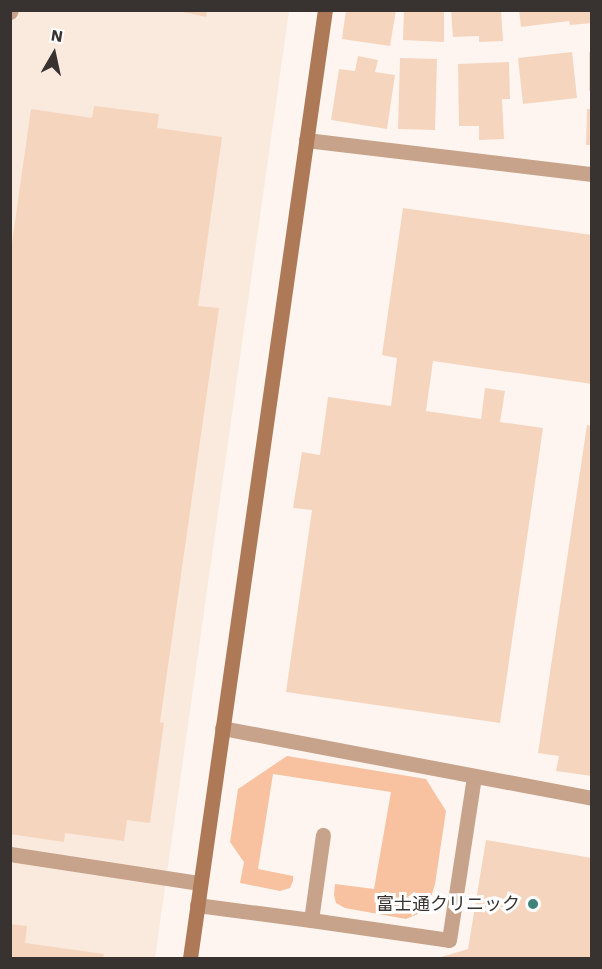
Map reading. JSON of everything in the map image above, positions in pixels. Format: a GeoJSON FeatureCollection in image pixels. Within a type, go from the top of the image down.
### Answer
{"type":"FeatureCollection","features":[{"type":"Feature","properties":{"kind":"street"},"geometry":{"type":"LineString","coordinates":[[190,958],[325,10]]}},
{"type":"Feature","properties":{"kind":"street"},"geometry":{"type":"LineString","coordinates":[[306,140],[591,174]]}},
{"type":"Feature","properties":{"kind":"street"},"geometry":{"type":"LineString","coordinates":[[222,728],[591,798]]}},
{"type":"Feature","properties":{"kind":"street"},"geometry":{"type":"LineString","coordinates":[[197,905],[449,940],[474,776]]}},
{"type":"Feature","properties":{"kind":"street"},"geometry":{"type":"LineString","coordinates":[[311,920],[323,835]]}},
{"type":"Feature","properties":{"kind":"street"},"geometry":{"type":"LineString","coordinates":[[10,854],[200,883]]}},
{"type":"Feature","properties":{"kind":"shaded area"},"geometry":{"type":"Polygon","coordinates":[[[10,11],[289,11],[155,958],[11,958],[10,11]]]}},
{"type":"Feature","properties":{"kind":"shaded area"},"geometry":{"type":"Polygon","coordinates":[[[287,756],[426,779],[446,811],[435,884],[429,904],[420,913],[406,919],[345,908],[336,903],[334,895],[335,884],[374,889],[391,792],[273,774],[258,869],[293,876],[293,881],[290,888],[280,891],[240,883],[244,862],[230,842],[238,789],[287,756]]]}},
{"type":"Feature","properties":{"kind":"building"},"geometry":{"type":"Polygon","coordinates":[[[174,10],[207,10],[206,17],[174,10]]]}},
{"type":"Feature","properties":{"kind":"building"},"geometry":{"type":"Polygon","coordinates":[[[346,10],[396,10],[390,46],[342,39],[346,10]]]}},
{"type":"Feature","properties":{"kind":"building"},"geometry":{"type":"Polygon","coordinates":[[[404,10],[444,10],[444,42],[403,40],[404,10]]]}},
{"type":"Feature","properties":{"kind":"building"},"geometry":{"type":"Polygon","coordinates":[[[451,10],[501,10],[503,41],[479,42],[479,36],[453,37],[451,10]]]}},
{"type":"Feature","properties":{"kind":"building"},"geometry":{"type":"Polygon","coordinates":[[[519,10],[592,10],[592,23],[570,25],[569,21],[521,27],[519,10]]]}},
{"type":"Feature","properties":{"kind":"building"},"geometry":{"type":"Polygon","coordinates":[[[572,52],[577,98],[523,104],[518,58],[572,52]]]}},
{"type":"Feature","properties":{"kind":"building"},"geometry":{"type":"Polygon","coordinates":[[[589,52],[592,52],[592,91],[589,91],[589,52]]]}},
{"type":"Feature","properties":{"kind":"building"},"geometry":{"type":"Polygon","coordinates":[[[358,56],[378,60],[375,72],[395,75],[387,129],[331,120],[339,69],[355,71],[358,56]]]}},
{"type":"Feature","properties":{"kind":"building"},"geometry":{"type":"Polygon","coordinates":[[[400,58],[437,59],[435,130],[398,129],[400,58]]]}},
{"type":"Feature","properties":{"kind":"building"},"geometry":{"type":"Polygon","coordinates":[[[509,62],[510,99],[502,99],[504,139],[479,140],[479,126],[459,126],[458,64],[509,62]]]}},
{"type":"Feature","properties":{"kind":"building"},"geometry":{"type":"Polygon","coordinates":[[[94,106],[159,114],[157,128],[222,137],[198,306],[219,308],[160,722],[164,723],[150,823],[127,820],[124,841],[65,833],[64,842],[10,834],[10,257],[31,109],[92,118],[94,106]]]}},
{"type":"Feature","properties":{"kind":"building"},"geometry":{"type":"Polygon","coordinates":[[[587,109],[592,109],[592,145],[586,145],[587,109]]]}},
{"type":"Feature","properties":{"kind":"building"},"geometry":{"type":"Polygon","coordinates":[[[403,208],[592,235],[592,384],[433,361],[426,411],[481,419],[485,388],[505,391],[500,422],[543,428],[500,723],[286,692],[312,510],[293,508],[302,452],[320,455],[328,397],[391,406],[397,358],[382,355],[403,208]]]}},
{"type":"Feature","properties":{"kind":"building"},"geometry":{"type":"Polygon","coordinates":[[[587,425],[592,426],[592,776],[556,771],[559,756],[538,753],[587,425]]]}},
{"type":"Feature","properties":{"kind":"building","name":"富士通クリニック"},"geometry":{"type":"Polygon","coordinates":[[[486,840],[592,858],[592,958],[438,958],[468,949],[486,840]]]}},
{"type":"Feature","properties":{"kind":"building"},"geometry":{"type":"Polygon","coordinates":[[[10,924],[27,926],[25,943],[104,954],[103,958],[10,958],[10,924]]]}},
{"type":"Feature","properties":{"kind":"place","name":"富士通クリニック"},"geometry":{"type":"Point","coordinates":[533,904]}}]}
